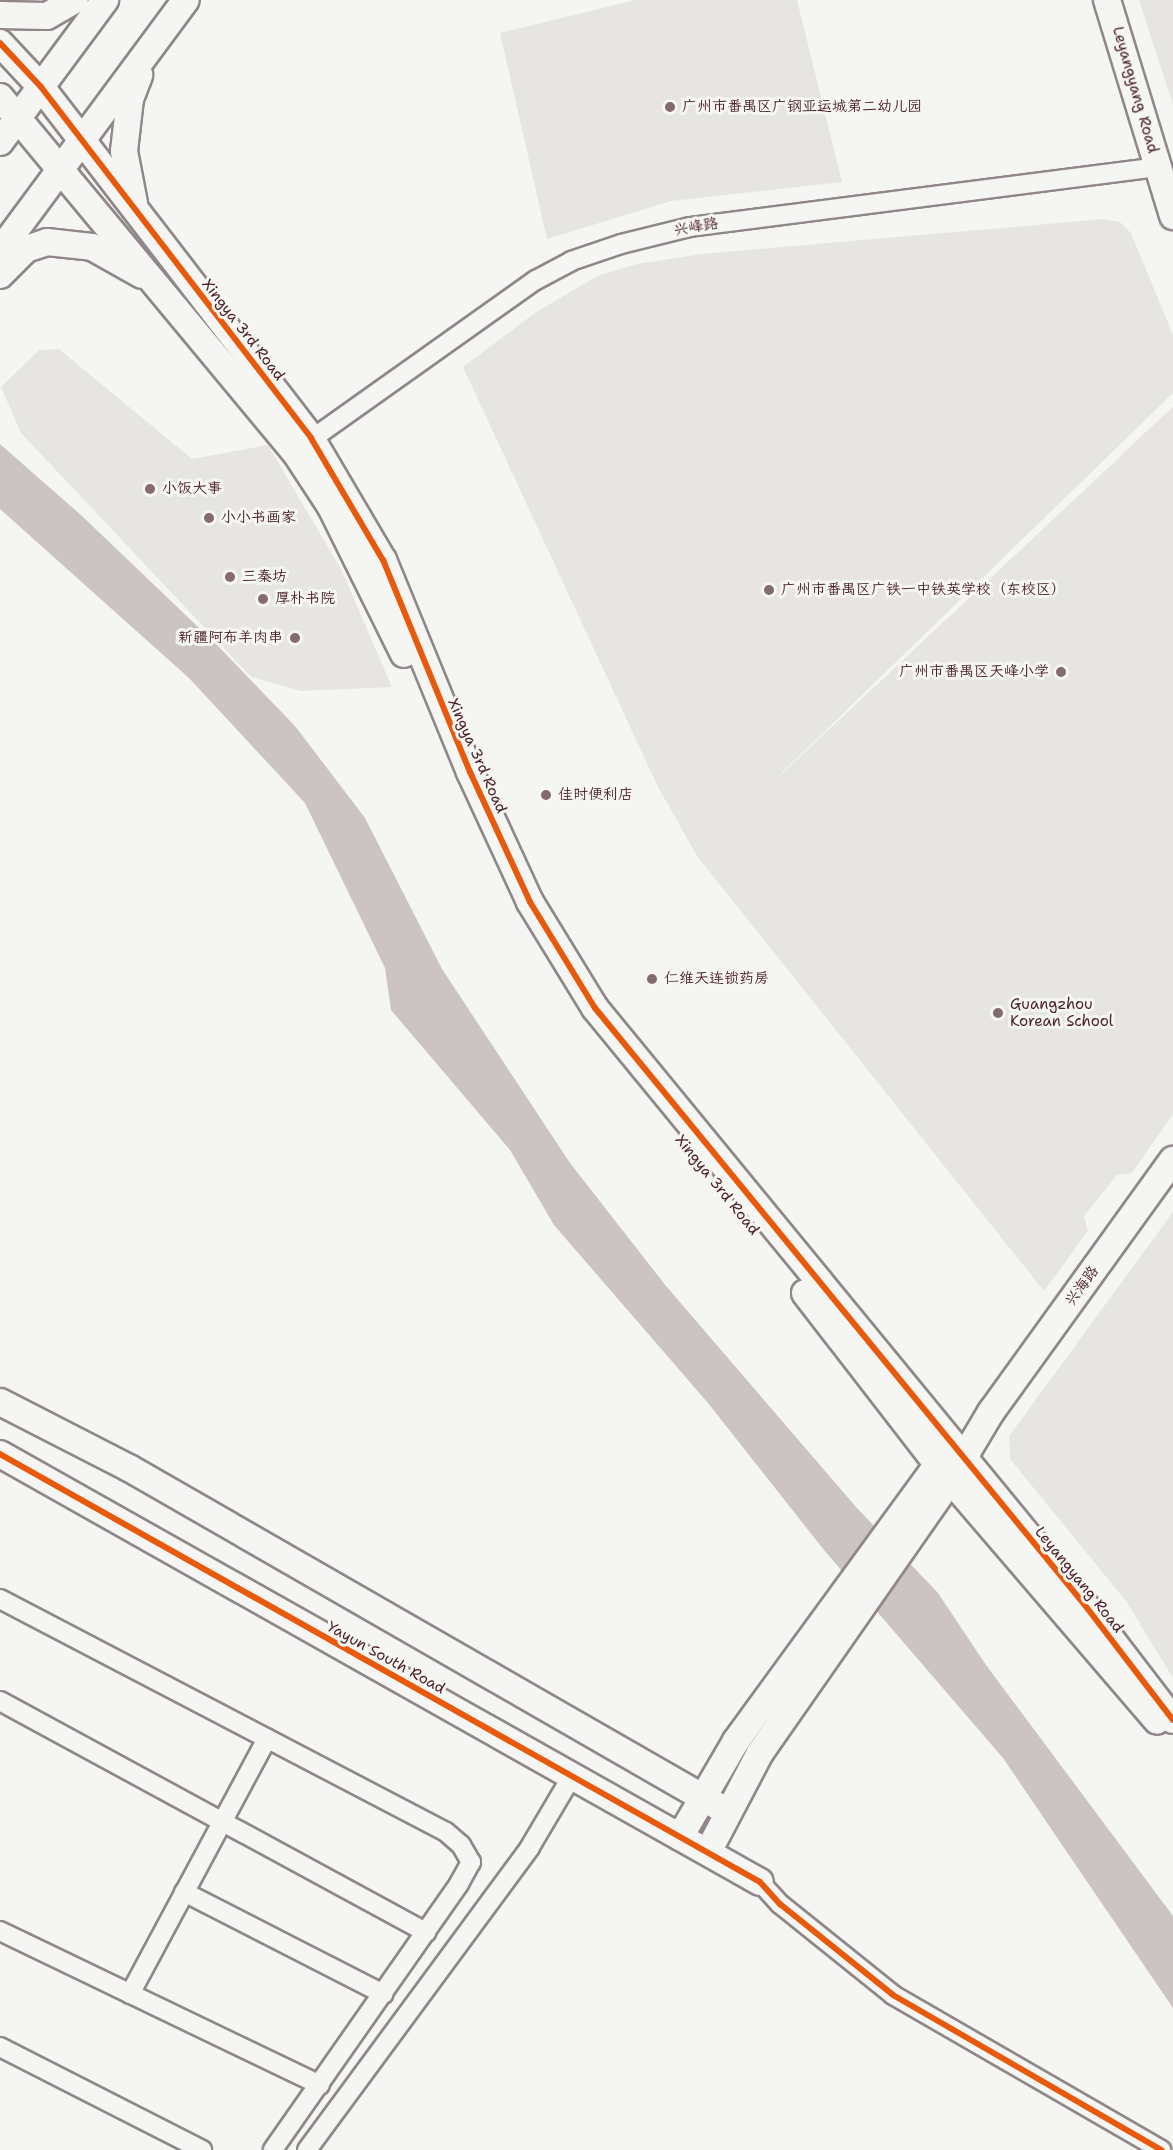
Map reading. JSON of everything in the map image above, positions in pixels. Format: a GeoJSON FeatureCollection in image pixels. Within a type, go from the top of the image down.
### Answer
{"type":"FeatureCollection","features":[{"type":"Feature","properties":{"kind":"street"},"geometry":{"type":"LineString","coordinates":[[0,15],[47,16],[75,0]]}},
{"type":"Feature","properties":{"kind":"street"},"geometry":{"type":"LineString","coordinates":[[0,142],[105,0]]}},
{"type":"Feature","properties":{"kind":"street","name":"Leyangyang Road"},"geometry":{"type":"LineString","coordinates":[[1107,0],[1173,216]]}},
{"type":"Feature","properties":{"kind":"street"},"geometry":{"type":"LineString","coordinates":[[0,251],[158,37],[181,2]]}},
{"type":"Feature","properties":{"kind":"street"},"geometry":{"type":"LineString","coordinates":[[142,220],[129,194],[124,151],[130,99],[158,37]]}},
{"type":"Feature","properties":{"kind":"street","name":"Xingya 3rd Road"},"geometry":{"type":"LineString","coordinates":[[0,44],[41,87],[82,140],[303,445],[331,507],[380,600],[516,905],[557,979],[611,1055],[781,1262],[951,1461]]}},
{"type":"Feature","properties":{"kind":"street","name":"Xingya 3rd Road"},"geometry":{"type":"LineString","coordinates":[[0,97],[177,305],[303,445]]}},
{"type":"Feature","properties":{"kind":"street","name":"兴峰路"},"geometry":{"type":"LineString","coordinates":[[303,445],[528,284],[571,261],[621,244],[690,227],[1158,167]]}},
{"type":"Feature","properties":{"kind":"street"},"geometry":{"type":"LineString","coordinates":[[0,275],[27,249],[47,242],[75,243],[134,269],[177,305]]}},
{"type":"Feature","properties":{"kind":"street","name":"兴海路"},"geometry":{"type":"LineString","coordinates":[[842,1615],[951,1461],[991,1412],[1170,1170]]}},
{"type":"Feature","properties":{"kind":"street"},"geometry":{"type":"LineString","coordinates":[[0,1402],[129,1468],[728,1812]]}},
{"type":"Feature","properties":{"kind":"street","name":"Yayun South Road"},"geometry":{"type":"LineString","coordinates":[[0,1454],[760,1882]]}},
{"type":"Feature","properties":{"kind":"street"},"geometry":{"type":"LineString","coordinates":[[951,1461],[1145,1711],[1173,1734]]}},
{"type":"Feature","properties":{"kind":"street","name":"Leyangyang Road"},"geometry":{"type":"LineString","coordinates":[[951,1461],[1173,1720]]}},
{"type":"Feature","properties":{"kind":"street"},"geometry":{"type":"LineString","coordinates":[[0,1599],[446,1832],[461,1845],[471,1862],[426,1932],[273,2150]]}},
{"type":"Feature","properties":{"kind":"street"},"geometry":{"type":"LineString","coordinates":[[680,1837],[736,1741],[842,1615]]}},
{"type":"Feature","properties":{"kind":"street"},"geometry":{"type":"LineString","coordinates":[[708,1852],[760,1753],[842,1615]]}},
{"type":"Feature","properties":{"kind":"street"},"geometry":{"type":"LineString","coordinates":[[0,1701],[426,1932]]}},
{"type":"Feature","properties":{"kind":"street"},"geometry":{"type":"LineString","coordinates":[[130,1994],[267,1738]]}},
{"type":"Feature","properties":{"kind":"street"},"geometry":{"type":"LineString","coordinates":[[307,2150],[530,1847],[572,1776]]}},
{"type":"Feature","properties":{"kind":"street"},"geometry":{"type":"LineString","coordinates":[[760,1882],[780,1904],[893,1995],[1162,2150]]}},
{"type":"Feature","properties":{"kind":"street"},"geometry":{"type":"LineString","coordinates":[[184,1893],[383,1994]]}},
{"type":"Feature","properties":{"kind":"street"},"geometry":{"type":"LineString","coordinates":[[0,1931],[320,2085]]}},
{"type":"Feature","properties":{"kind":"street"},"geometry":{"type":"LineString","coordinates":[[0,2048],[202,2150]]}},
{"type":"Feature","properties":{"kind":"shaded area","name":"广州市番禺区广钢亚运城第二幼儿园"},"geometry":{"type":"Polygon","coordinates":[[[635,0],[797,0],[842,182],[671,201],[547,239],[500,33],[635,0]]]}},
{"type":"Feature","properties":{"kind":"shaded area"},"geometry":{"type":"Polygon","coordinates":[[[1139,0],[1173,0],[1173,105],[1139,0]]]}},
{"type":"Feature","properties":{"kind":"shaded area"},"geometry":{"type":"Polygon","coordinates":[[[1104,219],[1120,222],[1131,233],[1173,335],[1173,393],[758,796],[1173,407],[1173,1114],[1132,1173],[1117,1175],[1084,1216],[1088,1231],[1044,1291],[697,856],[658,787],[463,367],[535,313],[599,275],[637,264],[702,254],[1104,219]]]}},
{"type":"Feature","properties":{"kind":"shaded area"},"geometry":{"type":"Polygon","coordinates":[[[788,282],[790,293],[775,309],[755,287],[788,282]]]}},
{"type":"Feature","properties":{"kind":"shaded area"},"geometry":{"type":"Polygon","coordinates":[[[863,284],[865,304],[827,329],[822,289],[863,284]]]}},
{"type":"Feature","properties":{"kind":"shaded area"},"geometry":{"type":"Polygon","coordinates":[[[815,289],[818,314],[802,314],[794,307],[815,289]]]}},
{"type":"Feature","properties":{"kind":"shaded area"},"geometry":{"type":"Polygon","coordinates":[[[866,312],[869,339],[829,344],[823,339],[866,312]]]}},
{"type":"Feature","properties":{"kind":"shaded area"},"geometry":{"type":"Polygon","coordinates":[[[870,345],[873,361],[850,365],[833,349],[870,345]]]}},
{"type":"Feature","properties":{"kind":"shaded area"},"geometry":{"type":"Polygon","coordinates":[[[59,349],[192,459],[268,445],[342,571],[392,687],[301,691],[251,677],[21,433],[1,387],[39,350],[59,349]]]}},
{"type":"Feature","properties":{"kind":"shaded area"},"geometry":{"type":"Polygon","coordinates":[[[1173,407],[1173,443],[1121,455],[1173,407]]]}},
{"type":"Feature","properties":{"kind":"shaded area"},"geometry":{"type":"Polygon","coordinates":[[[0,444],[82,516],[219,647],[295,726],[365,818],[442,969],[570,1163],[666,1286],[856,1507],[938,1593],[986,1665],[1173,1916],[1173,2008],[1003,1758],[824,1550],[708,1403],[554,1225],[510,1150],[391,1010],[385,968],[305,803],[189,678],[0,509],[0,444]]]}},
{"type":"Feature","properties":{"kind":"shaded area"},"geometry":{"type":"Polygon","coordinates":[[[639,480],[675,519],[708,488],[744,527],[614,648],[578,609],[610,579],[574,540],[639,480]]]}},
{"type":"Feature","properties":{"kind":"shaded area"},"geometry":{"type":"Polygon","coordinates":[[[825,511],[915,606],[754,759],[664,665],[825,511]]]}},
{"type":"Feature","properties":{"kind":"shaded area"},"geometry":{"type":"Polygon","coordinates":[[[1003,568],[977,605],[968,633],[977,702],[922,642],[1003,568]]]}},
{"type":"Feature","properties":{"kind":"shaded area"},"geometry":{"type":"Polygon","coordinates":[[[337,585],[358,638],[342,633],[339,639],[324,632],[321,599],[337,585]]]}},
{"type":"Feature","properties":{"kind":"shaded area"},"geometry":{"type":"Polygon","coordinates":[[[1173,674],[1173,712],[1163,721],[1144,701],[1173,674]]]}},
{"type":"Feature","properties":{"kind":"shaded area"},"geometry":{"type":"Polygon","coordinates":[[[990,716],[1017,728],[1061,736],[1034,762],[990,716]]]}},
{"type":"Feature","properties":{"kind":"shaded area"},"geometry":{"type":"Polygon","coordinates":[[[842,768],[912,845],[818,931],[748,853],[842,768]]]}},
{"type":"Feature","properties":{"kind":"shaded area"},"geometry":{"type":"Polygon","coordinates":[[[856,944],[913,1004],[866,1048],[809,988],[856,944]]]}},
{"type":"Feature","properties":{"kind":"shaded area"},"geometry":{"type":"Polygon","coordinates":[[[1004,1086],[1077,1167],[1010,1228],[937,1148],[1004,1086]]]}},
{"type":"Feature","properties":{"kind":"shaded area"},"geometry":{"type":"Polygon","coordinates":[[[1173,1212],[1173,1678],[1126,1601],[1010,1459],[1009,1436],[1173,1212]]]}},
{"type":"Feature","properties":{"kind":"cycle path"},"geometry":{"type":"LineString","coordinates":[[0,43],[41,87],[311,438],[383,560],[470,772],[530,902],[595,1008],[1084,1604],[1173,1720]]}},
{"type":"Feature","properties":{"kind":"cycle path"},"geometry":{"type":"LineString","coordinates":[[0,1454],[760,1882],[780,1904],[893,1995],[1162,2150]]}},
{"type":"Feature","properties":{"kind":"place","name":"广州市番禺区广钢亚运城第二幼儿园"},"geometry":{"type":"Point","coordinates":[670,107]}},
{"type":"Feature","properties":{"kind":"place","name":"小饭大事"},"geometry":{"type":"Point","coordinates":[150,489]}},
{"type":"Feature","properties":{"kind":"place","name":"小小书画家"},"geometry":{"type":"Point","coordinates":[209,518]}},
{"type":"Feature","properties":{"kind":"place","name":"三秦坊"},"geometry":{"type":"Point","coordinates":[230,577]}},
{"type":"Feature","properties":{"kind":"place","name":"广州市番禺区广铁一中铁英学校（东校区）"},"geometry":{"type":"Point","coordinates":[769,590]}},
{"type":"Feature","properties":{"kind":"place","name":"厚朴书院"},"geometry":{"type":"Point","coordinates":[263,599]}},
{"type":"Feature","properties":{"kind":"place","name":"新疆阿布羊肉串"},"geometry":{"type":"Point","coordinates":[295,638]}},
{"type":"Feature","properties":{"kind":"place","name":"广州市番禺区天峰小学"},"geometry":{"type":"Point","coordinates":[1061,672]}},
{"type":"Feature","properties":{"kind":"place","name":"佳时便利店"},"geometry":{"type":"Point","coordinates":[546,795]}},
{"type":"Feature","properties":{"kind":"place","name":"仁维天连锁药房"},"geometry":{"type":"Point","coordinates":[652,979]}},
{"type":"Feature","properties":{"kind":"place","name":"Guangzhou Korean School"},"geometry":{"type":"Point","coordinates":[998,1013]}}]}
